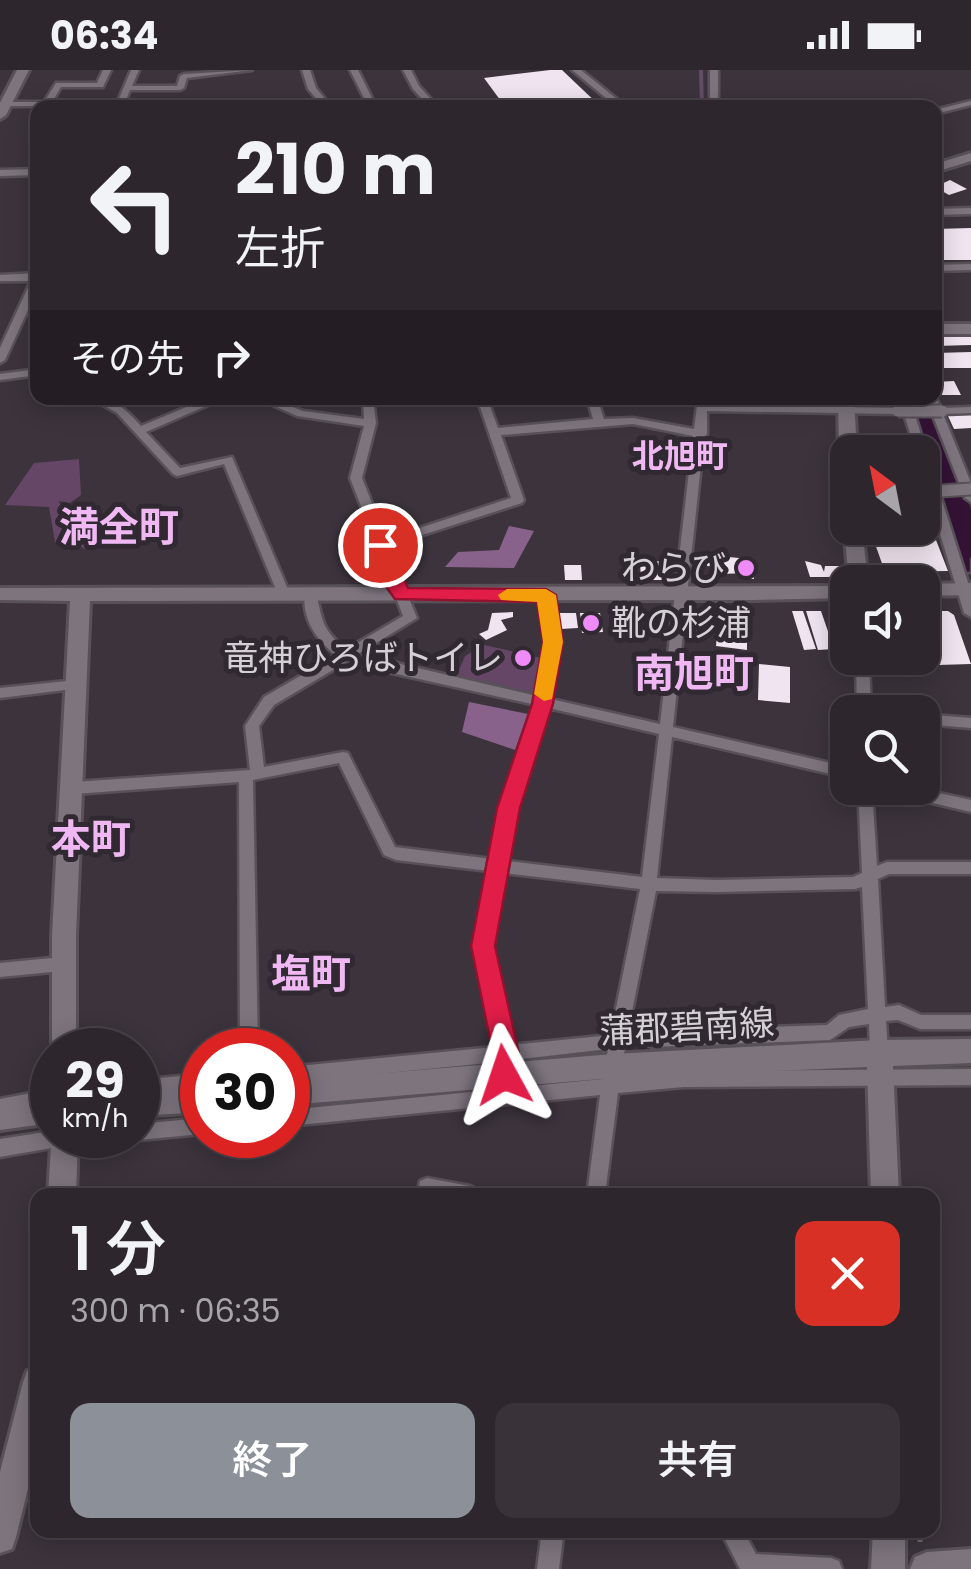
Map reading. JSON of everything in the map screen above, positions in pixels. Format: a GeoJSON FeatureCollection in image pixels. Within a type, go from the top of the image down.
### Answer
{"type":"FeatureCollection","features":[{"type":"Feature","properties":{"kind":"street"},"geometry":{"type":"LineString","coordinates":[[3,110],[23,70]]}},
{"type":"Feature","properties":{"kind":"street"},"geometry":{"type":"LineString","coordinates":[[50,100],[59,85],[100,85],[107,70]]}},
{"type":"Feature","properties":{"kind":"street"},"geometry":{"type":"LineString","coordinates":[[122,100],[134,70]]}},
{"type":"Feature","properties":{"kind":"street"},"geometry":{"type":"LineString","coordinates":[[128,88],[180,88],[184,76],[248,70]]}},
{"type":"Feature","properties":{"kind":"street"},"geometry":{"type":"LineString","coordinates":[[306,70],[322,100]]}},
{"type":"Feature","properties":{"kind":"street"},"geometry":{"type":"LineString","coordinates":[[354,70],[369,100]]}},
{"type":"Feature","properties":{"kind":"street"},"geometry":{"type":"LineString","coordinates":[[407,70],[428,100]]}},
{"type":"Feature","properties":{"kind":"street"},"geometry":{"type":"LineString","coordinates":[[576,70],[614,100]]}},
{"type":"Feature","properties":{"kind":"street"},"geometry":{"type":"LineString","coordinates":[[714,70],[714,100]]}},
{"type":"Feature","properties":{"kind":"street"},"geometry":{"type":"LineString","coordinates":[[942,110],[971,103]]}},
{"type":"Feature","properties":{"kind":"street"},"geometry":{"type":"LineString","coordinates":[[3,110],[30,106]]}},
{"type":"Feature","properties":{"kind":"street"},"geometry":{"type":"LineString","coordinates":[[942,166],[971,157]]}},
{"type":"Feature","properties":{"kind":"street"},"geometry":{"type":"LineString","coordinates":[[0,173],[30,172]]}},
{"type":"Feature","properties":{"kind":"street"},"geometry":{"type":"LineString","coordinates":[[942,212],[971,212]]}},
{"type":"Feature","properties":{"kind":"street"},"geometry":{"type":"LineString","coordinates":[[942,268],[971,268]]}},
{"type":"Feature","properties":{"kind":"street"},"geometry":{"type":"LineString","coordinates":[[0,278],[30,278]]}},
{"type":"Feature","properties":{"kind":"street"},"geometry":{"type":"LineString","coordinates":[[0,360],[30,294]]}},
{"type":"Feature","properties":{"kind":"street"},"geometry":{"type":"LineString","coordinates":[[942,329],[971,329]]}},
{"type":"Feature","properties":{"kind":"street"},"geometry":{"type":"LineString","coordinates":[[0,377],[30,373]]}},
{"type":"Feature","properties":{"kind":"street"},"geometry":{"type":"LineString","coordinates":[[109,405],[121,411],[178,472],[228,459],[284,592]]}},
{"type":"Feature","properties":{"kind":"street"},"geometry":{"type":"LineString","coordinates":[[139,431],[200,405]]}},
{"type":"Feature","properties":{"kind":"street"},"geometry":{"type":"LineString","coordinates":[[279,405],[301,414],[370,423]]}},
{"type":"Feature","properties":{"kind":"street"},"geometry":{"type":"LineString","coordinates":[[249,1028],[252,726],[269,701],[410,618],[356,478],[370,423],[369,405]]}},
{"type":"Feature","properties":{"kind":"street"},"geometry":{"type":"LineString","coordinates":[[380,545],[518,500],[484,405]]}},
{"type":"Feature","properties":{"kind":"street"},"geometry":{"type":"LineString","coordinates":[[594,405],[600,422]]}},
{"type":"Feature","properties":{"kind":"street"},"geometry":{"type":"LineString","coordinates":[[597,1188],[612,1077],[650,884],[703,405]]}},
{"type":"Feature","properties":{"kind":"street"},"geometry":{"type":"LineString","coordinates":[[846,405],[847,435]]}},
{"type":"Feature","properties":{"kind":"street"},"geometry":{"type":"LineString","coordinates":[[860,405],[903,411],[971,410]]}},
{"type":"Feature","properties":{"kind":"street"},"geometry":{"type":"LineString","coordinates":[[934,405],[971,498]]}},
{"type":"Feature","properties":{"kind":"street"},"geometry":{"type":"LineString","coordinates":[[903,411],[911,435]]}},
{"type":"Feature","properties":{"kind":"street"},"geometry":{"type":"LineString","coordinates":[[493,432],[633,420],[700,434]]}},
{"type":"Feature","properties":{"kind":"street"},"geometry":{"type":"LineString","coordinates":[[940,491],[971,489]]}},
{"type":"Feature","properties":{"kind":"street"},"geometry":{"type":"LineString","coordinates":[[940,521],[966,588],[971,613]]}},
{"type":"Feature","properties":{"kind":"street"},"geometry":{"type":"LineString","coordinates":[[940,589],[966,588]]}},
{"type":"Feature","properties":{"kind":"street"},"geometry":{"type":"LineString","coordinates":[[0,594],[284,592],[680,597],[830,593]]}},
{"type":"Feature","properties":{"kind":"street"},"geometry":{"type":"LineString","coordinates":[[310,593],[315,624],[344,657],[830,769]]}},
{"type":"Feature","properties":{"kind":"street"},"geometry":{"type":"LineString","coordinates":[[505,1064],[483,946],[509,808],[543,704],[553,642],[546,595]]}},
{"type":"Feature","properties":{"kind":"street"},"geometry":{"type":"LineString","coordinates":[[63,1028],[62,964],[74,788],[80,596]]}},
{"type":"Feature","properties":{"kind":"street"},"geometry":{"type":"LineString","coordinates":[[0,693],[76,686]]}},
{"type":"Feature","properties":{"kind":"street"},"geometry":{"type":"LineString","coordinates":[[940,720],[971,723]]}},
{"type":"Feature","properties":{"kind":"street"},"geometry":{"type":"LineString","coordinates":[[74,788],[252,775],[343,757],[388,851],[650,884],[855,883],[888,868],[971,868]]}},
{"type":"Feature","properties":{"kind":"street"},"geometry":{"type":"LineString","coordinates":[[940,799],[971,806]]}},
{"type":"Feature","properties":{"kind":"street"},"geometry":{"type":"LineString","coordinates":[[866,805],[886,1188]]}},
{"type":"Feature","properties":{"kind":"street"},"geometry":{"type":"LineString","coordinates":[[0,970],[62,964]]}},
{"type":"Feature","properties":{"kind":"street"},"geometry":{"type":"LineString","coordinates":[[310,1074],[505,1064],[601,1044],[646,1030],[652,1039],[830,1032],[845,1020],[899,1012],[920,1022],[971,1022]]}},
{"type":"Feature","properties":{"kind":"street","name":"蒲郡碧南線"},"geometry":{"type":"LineString","coordinates":[[310,1090],[505,1064],[612,1077],[879,1052],[971,1051]]}},
{"type":"Feature","properties":{"kind":"street"},"geometry":{"type":"LineString","coordinates":[[310,1115],[612,1077],[971,1077]]}},
{"type":"Feature","properties":{"kind":"street"},"geometry":{"type":"LineString","coordinates":[[0,1108],[30,1102]]}},
{"type":"Feature","properties":{"kind":"street"},"geometry":{"type":"LineString","coordinates":[[0,1118],[30,1115]]}},
{"type":"Feature","properties":{"kind":"street"},"geometry":{"type":"LineString","coordinates":[[0,1148],[30,1143]]}},
{"type":"Feature","properties":{"kind":"street"},"geometry":{"type":"LineString","coordinates":[[63,1188],[67,1158]]}},
{"type":"Feature","properties":{"kind":"street"},"geometry":{"type":"LineString","coordinates":[[0,1537],[30,1420]]}},
{"type":"Feature","properties":{"kind":"street"},"geometry":{"type":"LineString","coordinates":[[548,1569],[552,1538]]}},
{"type":"Feature","properties":{"kind":"street"},"geometry":{"type":"LineString","coordinates":[[736,1538],[752,1567],[831,1569]]}},
{"type":"Feature","properties":{"kind":"street"},"geometry":{"type":"LineString","coordinates":[[888,1569],[889,1538]]}},
{"type":"Feature","properties":{"kind":"street"},"geometry":{"type":"LineString","coordinates":[[927,1569],[971,1566]]}},
{"type":"Feature","properties":{"kind":"shaded area"},"geometry":{"type":"Polygon","coordinates":[[[79,459],[81,495],[70,503],[59,501],[69,530],[117,541],[84,549],[77,543],[55,542],[49,507],[5,505],[34,463],[79,459]]]}},
{"type":"Feature","properties":{"kind":"shaded area"},"geometry":{"type":"Polygon","coordinates":[[[960,493],[971,520],[971,573],[965,573],[946,494],[960,493]]]}},
{"type":"Feature","properties":{"kind":"shaded area"},"geometry":{"type":"Polygon","coordinates":[[[509,526],[534,531],[514,568],[445,567],[458,552],[499,550],[509,526]]]}},
{"type":"Feature","properties":{"kind":"shaded area"},"geometry":{"type":"Polygon","coordinates":[[[484,645],[542,658],[537,698],[455,679],[465,656],[484,645]]]}},
{"type":"Feature","properties":{"kind":"shaded area"},"geometry":{"type":"Polygon","coordinates":[[[469,702],[528,714],[515,750],[462,732],[469,702]]]}},
{"type":"Feature","properties":{"kind":"building"},"geometry":{"type":"Polygon","coordinates":[[[562,70],[594,100],[500,100],[484,78],[562,70]]]}},
{"type":"Feature","properties":{"kind":"building"},"geometry":{"type":"Polygon","coordinates":[[[950,180],[967,189],[949,195],[942,191],[942,184],[950,180]]]}},
{"type":"Feature","properties":{"kind":"building"},"geometry":{"type":"Polygon","coordinates":[[[971,228],[971,260],[942,260],[942,229],[971,228]]]}},
{"type":"Feature","properties":{"kind":"building"},"geometry":{"type":"Polygon","coordinates":[[[971,336],[971,345],[942,346],[942,337],[971,336]]]}},
{"type":"Feature","properties":{"kind":"building"},"geometry":{"type":"Polygon","coordinates":[[[971,352],[971,368],[942,368],[942,353],[971,352]]]}},
{"type":"Feature","properties":{"kind":"building"},"geometry":{"type":"Polygon","coordinates":[[[954,381],[961,395],[942,395],[942,382],[954,381]]]}},
{"type":"Feature","properties":{"kind":"building"},"geometry":{"type":"Polygon","coordinates":[[[971,413],[971,428],[954,429],[947,414],[971,413]]]}},
{"type":"Feature","properties":{"kind":"building"},"geometry":{"type":"Polygon","coordinates":[[[875,545],[938,545],[948,571],[940,571],[940,565],[883,565],[875,545]]]}},
{"type":"Feature","properties":{"kind":"building"},"geometry":{"type":"Polygon","coordinates":[[[707,555],[750,559],[754,579],[748,579],[747,573],[721,574],[722,567],[707,566],[707,555]]]}},
{"type":"Feature","properties":{"kind":"building"},"geometry":{"type":"Polygon","coordinates":[[[665,561],[672,580],[641,580],[640,562],[665,561]]]}},
{"type":"Feature","properties":{"kind":"building"},"geometry":{"type":"Polygon","coordinates":[[[805,561],[821,565],[824,572],[825,566],[830,566],[830,577],[810,577],[805,561]]]}},
{"type":"Feature","properties":{"kind":"building"},"geometry":{"type":"Polygon","coordinates":[[[564,565],[581,565],[582,580],[565,580],[564,565]]]}},
{"type":"Feature","properties":{"kind":"building"},"geometry":{"type":"Polygon","coordinates":[[[792,611],[803,611],[816,649],[804,650],[792,611]]]}},
{"type":"Feature","properties":{"kind":"building"},"geometry":{"type":"Polygon","coordinates":[[[806,611],[821,611],[830,637],[830,649],[818,650],[806,611]]]}},
{"type":"Feature","properties":{"kind":"building"},"geometry":{"type":"Polygon","coordinates":[[[940,611],[954,615],[971,664],[940,665],[940,611]]]}},
{"type":"Feature","properties":{"kind":"building"},"geometry":{"type":"Polygon","coordinates":[[[513,612],[513,617],[501,620],[507,630],[486,640],[479,634],[488,630],[492,613],[513,612]]]}},
{"type":"Feature","properties":{"kind":"building"},"geometry":{"type":"Polygon","coordinates":[[[691,612],[709,613],[708,627],[747,631],[747,650],[716,646],[717,635],[689,632],[691,612]]]}},
{"type":"Feature","properties":{"kind":"building"},"geometry":{"type":"Polygon","coordinates":[[[558,613],[576,613],[578,628],[561,629],[558,613]]]}},
{"type":"Feature","properties":{"kind":"building","name":"靴の杉浦"},"geometry":{"type":"Polygon","coordinates":[[[580,613],[600,613],[603,632],[582,633],[580,613]]]}},
{"type":"Feature","properties":{"kind":"building"},"geometry":{"type":"Polygon","coordinates":[[[759,664],[790,667],[790,703],[758,700],[759,664]]]}},
{"type":"Feature","properties":{"kind":"waterway"},"geometry":{"type":"LineString","coordinates":[[701,70],[702,100]]}},
{"type":"Feature","properties":{"kind":"waterway"},"geometry":{"type":"LineString","coordinates":[[920,405],[971,549]]}},
{"type":"Feature","properties":{"kind":"slow traffic"},"geometry":{"type":"LineString","coordinates":[[507,595],[546,595],[553,642],[544,694]]}},
{"type":"Feature","properties":{"kind":"place","name":"わらび"},"geometry":{"type":"Point","coordinates":[746,568]}},
{"type":"Feature","properties":{"kind":"place","name":"靴の杉浦"},"geometry":{"type":"Point","coordinates":[591,623]}},
{"type":"Feature","properties":{"kind":"place","name":"竜神ひろばトイレ"},"geometry":{"type":"Point","coordinates":[523,658]}},
{"type":"Feature","properties":{"kind":"district","name":"北旭町"},"geometry":{"type":"Point","coordinates":[680,456]}},
{"type":"Feature","properties":{"kind":"district","name":"満全町"},"geometry":{"type":"Point","coordinates":[119,527]}},
{"type":"Feature","properties":{"kind":"district","name":"南旭町"},"geometry":{"type":"Point","coordinates":[694,673]}},
{"type":"Feature","properties":{"kind":"district","name":"本町"},"geometry":{"type":"Point","coordinates":[91,839]}},
{"type":"Feature","properties":{"kind":"district","name":"塩町"},"geometry":{"type":"Point","coordinates":[311,974]}},
{"type":"Feature","properties":{"kind":"route"},"geometry":{"type":"LineString","coordinates":[[380,545],[394,584],[402,594],[546,595],[553,642],[543,704],[509,808],[483,946],[506,1054],[504,1075]]}}]}
